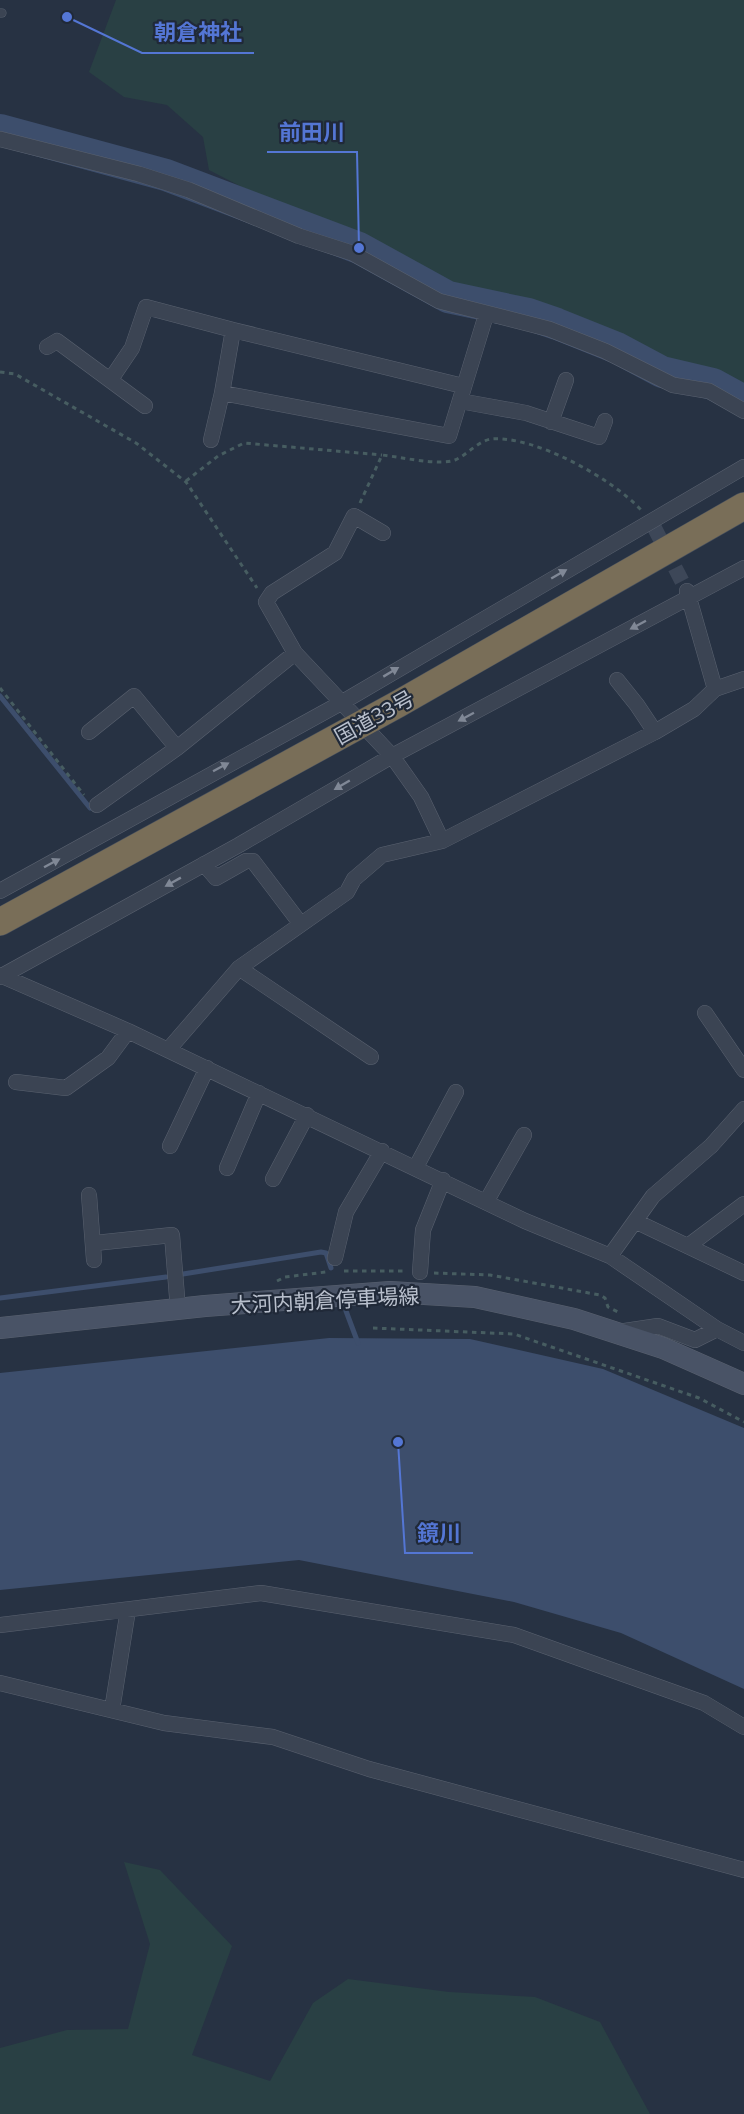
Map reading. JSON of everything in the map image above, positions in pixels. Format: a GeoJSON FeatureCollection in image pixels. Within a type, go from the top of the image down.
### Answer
{"type":"FeatureCollection","features":[{"type":"Feature","properties":{"kind":"highway","name":"国道33号"},"geometry":{"type":"LineString","coordinates":[[0,922],[362,724],[744,506]]}},
{"type":"Feature","properties":{"kind":"main road","name":"大河内朝倉停車場線"},"geometry":{"type":"LineString","coordinates":[[0,1328],[178,1309],[390,1292],[475,1297],[574,1319],[673,1352],[744,1384]]}},
{"type":"Feature","properties":{"kind":"street"},"geometry":{"type":"LineString","coordinates":[[0,139],[139,174],[189,190],[299,236],[352,253],[439,301],[486,315],[549,329],[605,351],[674,385],[709,391],[744,411]]}},
{"type":"Feature","properties":{"kind":"street"},"geometry":{"type":"LineString","coordinates":[[111,379],[132,348],[146,307],[463,386]]}},
{"type":"Feature","properties":{"kind":"street"},"geometry":{"type":"LineString","coordinates":[[222,393],[448,436],[486,315]]}},
{"type":"Feature","properties":{"kind":"street"},"geometry":{"type":"LineString","coordinates":[[211,440],[233,330]]}},
{"type":"Feature","properties":{"kind":"street"},"geometry":{"type":"LineString","coordinates":[[46,347],[57,341],[145,406]]}},
{"type":"Feature","properties":{"kind":"street"},"geometry":{"type":"LineString","coordinates":[[551,422],[566,380]]}},
{"type":"Feature","properties":{"kind":"street"},"geometry":{"type":"LineString","coordinates":[[460,401],[526,413],[599,437],[605,422]]}},
{"type":"Feature","properties":{"kind":"street"},"geometry":{"type":"LineString","coordinates":[[0,891],[341,703],[652,524],[744,467]]}},
{"type":"Feature","properties":{"kind":"street"},"geometry":{"type":"LineString","coordinates":[[383,532],[354,516],[334,553],[272,593],[266,602],[295,653],[392,756],[421,797],[442,841]]}},
{"type":"Feature","properties":{"kind":"street"},"geometry":{"type":"LineString","coordinates":[[1,976],[204,864],[392,756],[688,594],[744,568]]}},
{"type":"Feature","properties":{"kind":"street"},"geometry":{"type":"LineString","coordinates":[[688,594],[715,689]]}},
{"type":"Feature","properties":{"kind":"street"},"geometry":{"type":"LineString","coordinates":[[97,805],[177,748],[295,653]]}},
{"type":"Feature","properties":{"kind":"street"},"geometry":{"type":"LineString","coordinates":[[168,1050],[239,968],[347,892],[354,879],[382,855],[442,841],[655,732],[693,709],[715,689],[744,679]]}},
{"type":"Feature","properties":{"kind":"street"},"geometry":{"type":"LineString","coordinates":[[617,680],[638,705],[655,732]]}},
{"type":"Feature","properties":{"kind":"street"},"geometry":{"type":"LineString","coordinates":[[89,732],[134,696],[177,748]]}},
{"type":"Feature","properties":{"kind":"street"},"geometry":{"type":"LineString","coordinates":[[204,864],[216,878],[246,861],[253,861],[300,923]]}},
{"type":"Feature","properties":{"kind":"street"},"geometry":{"type":"LineString","coordinates":[[239,968],[371,1057]]}},
{"type":"Feature","properties":{"kind":"street"},"geometry":{"type":"LineString","coordinates":[[1,976],[128,1031],[486,1202],[610,1256],[717,1329],[744,1343]]}},
{"type":"Feature","properties":{"kind":"street"},"geometry":{"type":"LineString","coordinates":[[705,1012],[744,1070]]}},
{"type":"Feature","properties":{"kind":"street"},"geometry":{"type":"LineString","coordinates":[[16,1082],[66,1088],[108,1058],[128,1031]]}},
{"type":"Feature","properties":{"kind":"street"},"geometry":{"type":"LineString","coordinates":[[170,1146],[207,1068]]}},
{"type":"Feature","properties":{"kind":"street"},"geometry":{"type":"LineString","coordinates":[[416,1167],[456,1092]]}},
{"type":"Feature","properties":{"kind":"street"},"geometry":{"type":"LineString","coordinates":[[227,1168],[259,1093]]}},
{"type":"Feature","properties":{"kind":"street"},"geometry":{"type":"LineString","coordinates":[[610,1256],[653,1196],[711,1146],[744,1109]]}},
{"type":"Feature","properties":{"kind":"street"},"geometry":{"type":"LineString","coordinates":[[273,1179],[307,1115]]}},
{"type":"Feature","properties":{"kind":"street"},"geometry":{"type":"LineString","coordinates":[[486,1202],[524,1135]]}},
{"type":"Feature","properties":{"kind":"street"},"geometry":{"type":"LineString","coordinates":[[335,1258],[346,1212],[382,1151]]}},
{"type":"Feature","properties":{"kind":"street"},"geometry":{"type":"LineString","coordinates":[[420,1272],[423,1230],[443,1180]]}},
{"type":"Feature","properties":{"kind":"street"},"geometry":{"type":"LineString","coordinates":[[89,1195],[95,1243],[94,1260]]}},
{"type":"Feature","properties":{"kind":"street"},"geometry":{"type":"LineString","coordinates":[[688,1246],[744,1204]]}},
{"type":"Feature","properties":{"kind":"street"},"geometry":{"type":"LineString","coordinates":[[635,1221],[744,1273]]}},
{"type":"Feature","properties":{"kind":"street"},"geometry":{"type":"LineString","coordinates":[[95,1243],[172,1235],[178,1309]]}},
{"type":"Feature","properties":{"kind":"street"},"geometry":{"type":"LineString","coordinates":[[616,1333],[658,1326],[696,1340],[717,1329]]}},
{"type":"Feature","properties":{"kind":"street"},"geometry":{"type":"LineString","coordinates":[[4,1625],[261,1593],[514,1635],[704,1703],[744,1727]]}},
{"type":"Feature","properties":{"kind":"street"},"geometry":{"type":"LineString","coordinates":[[112,1710],[128,1610]]}},
{"type":"Feature","properties":{"kind":"street"},"geometry":{"type":"LineString","coordinates":[[0,1683],[164,1723],[273,1737],[369,1769],[744,1870]]}},
{"type":"Feature","properties":{"kind":"path"},"geometry":{"type":"LineString","coordinates":[[0,372],[15,374],[136,443],[186,482],[266,602]]}},
{"type":"Feature","properties":{"kind":"path"},"geometry":{"type":"LineString","coordinates":[[186,482],[218,456],[244,443],[443,462],[454,460],[487,440],[503,439],[557,454],[595,475],[620,491],[652,524]]}},
{"type":"Feature","properties":{"kind":"path"},"geometry":{"type":"LineString","coordinates":[[354,516],[382,455]]}},
{"type":"Feature","properties":{"kind":"path"},"geometry":{"type":"LineString","coordinates":[[0,688],[88,799],[97,805]]}},
{"type":"Feature","properties":{"kind":"path"},"geometry":{"type":"LineString","coordinates":[[373,1328],[514,1334],[699,1398],[744,1422]]}},
{"type":"Feature","properties":{"kind":"green space"},"geometry":{"type":"Polygon","coordinates":[[[116,0],[744,0],[744,392],[713,380],[668,370],[639,350],[534,308],[490,301],[390,260],[333,234],[209,170],[203,137],[167,105],[124,97],[89,72],[116,0]]]}},
{"type":"Feature","properties":{"kind":"green space"},"geometry":{"type":"Polygon","coordinates":[[[124,1862],[160,1870],[232,1946],[192,2055],[270,2081],[313,2003],[348,1979],[449,1992],[535,1997],[600,2022],[650,2114],[0,2114],[0,2048],[67,2030],[128,2029],[150,1944],[124,1862]]]}},
{"type":"Feature","properties":{"kind":"water"},"geometry":{"type":"Polygon","coordinates":[[[329,1338],[470,1339],[603,1369],[744,1428],[744,1689],[621,1633],[514,1602],[299,1560],[0,1590],[0,1373],[329,1338]]]}},
{"type":"Feature","properties":{"kind":"waterway"},"geometry":{"type":"LineString","coordinates":[[0,130],[166,175],[359,248],[448,297],[528,314],[557,324],[617,348],[662,372],[713,384],[744,401]]}},
{"type":"Feature","properties":{"kind":"waterway"},"geometry":{"type":"LineString","coordinates":[[0,696],[90,808]]}},
{"type":"Feature","properties":{"kind":"waterway"},"geometry":{"type":"LineString","coordinates":[[183,1274],[321,1252],[326,1253],[331,1268]]}},
{"type":"Feature","properties":{"kind":"waterway"},"geometry":{"type":"LineString","coordinates":[[0,1298],[166,1277]]}},
{"type":"Feature","properties":{"kind":"waterway"},"geometry":{"type":"LineString","coordinates":[[346,1311],[358,1343]]}},
{"type":"Feature","properties":{"kind":"tunnel"},"geometry":{"type":"LineString","coordinates":[[654,527],[687,591]]}},
{"type":"Feature","properties":{"kind":"place","name":"朝倉神社"},"geometry":{"type":"Point","coordinates":[67,17]}},
{"type":"Feature","properties":{"kind":"place","name":"前田川"},"geometry":{"type":"Point","coordinates":[359,248]}},
{"type":"Feature","properties":{"kind":"place","name":"鏡川"},"geometry":{"type":"Point","coordinates":[398,1442]}}]}
